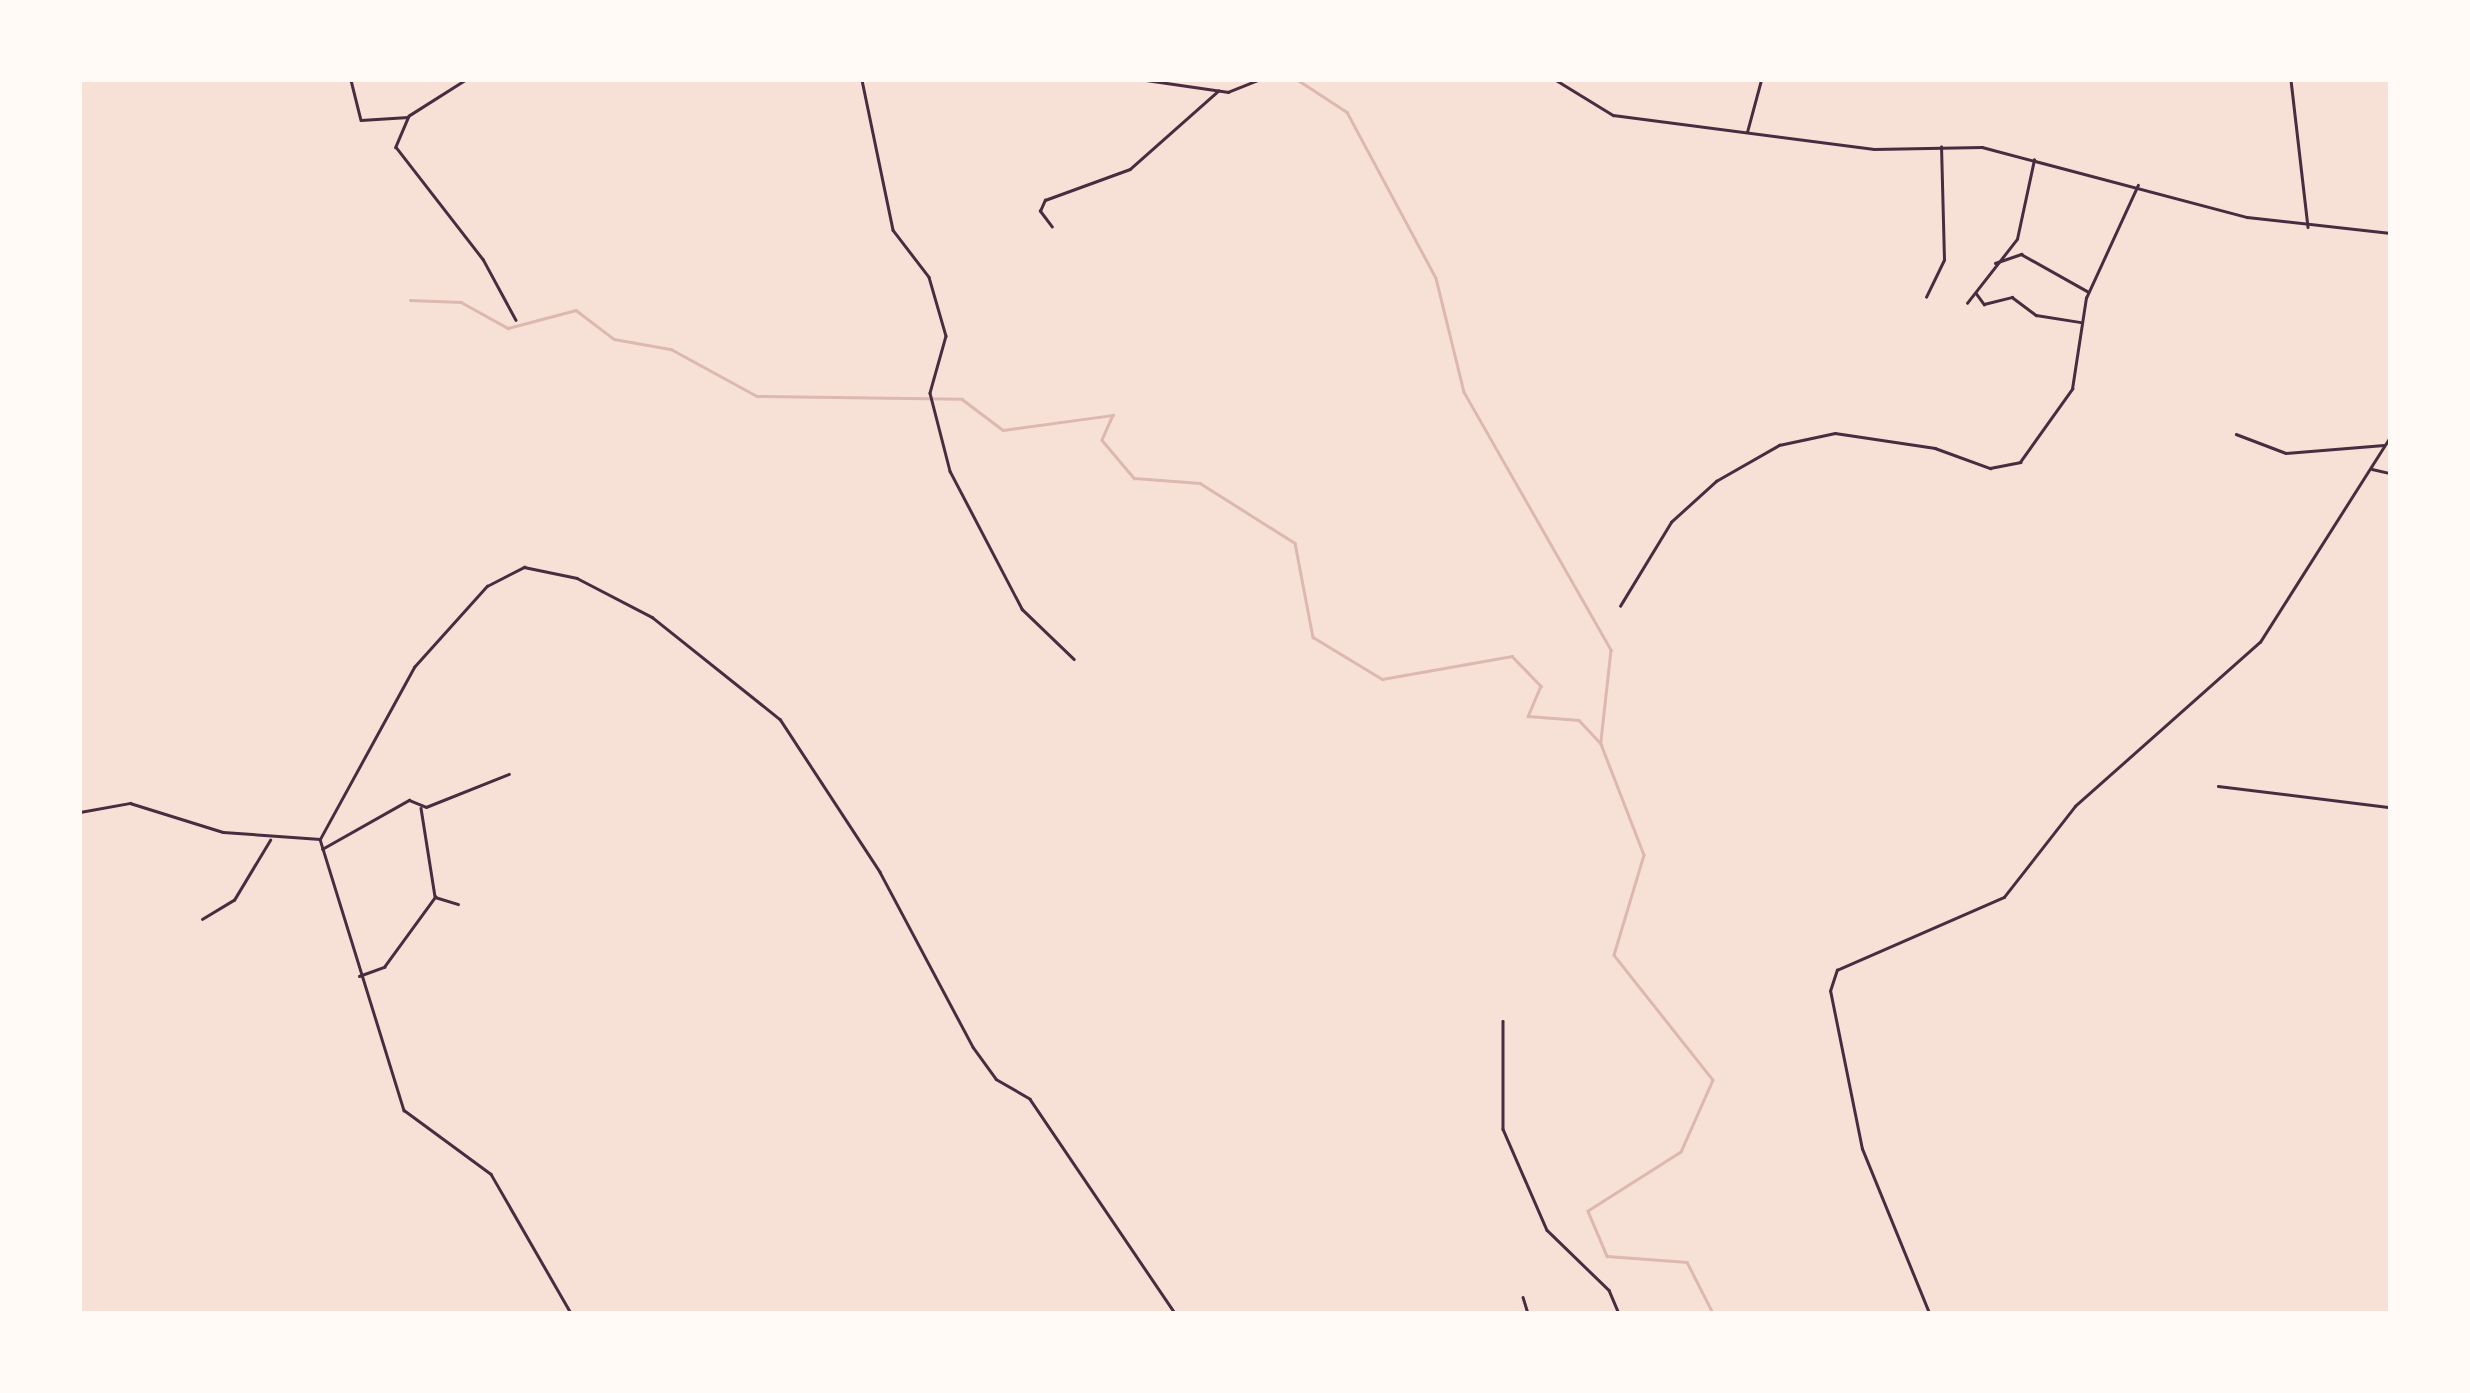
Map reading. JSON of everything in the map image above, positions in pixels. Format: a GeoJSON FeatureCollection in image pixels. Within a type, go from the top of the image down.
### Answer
{"type":"FeatureCollection","features":[{"type":"Feature","properties":{"kind":"street"},"geometry":{"type":"LineString","coordinates":[[351,80],[361,120],[409,116],[466,80]]}},
{"type":"Feature","properties":{"kind":"street"},"geometry":{"type":"LineString","coordinates":[[862,80],[894,230],[931,282],[946,336],[930,392],[950,471],[1022,609],[1074,659]]}},
{"type":"Feature","properties":{"kind":"street"},"geometry":{"type":"LineString","coordinates":[[1146,80],[1218,91],[1258,80]]}},
{"type":"Feature","properties":{"kind":"street"},"geometry":{"type":"LineString","coordinates":[[1418,80],[1470,80]]}},
{"type":"Feature","properties":{"kind":"street"},"geometry":{"type":"LineString","coordinates":[[1556,80],[1606,114],[1874,149],[1942,146],[2035,159],[2308,228],[2390,233]]}},
{"type":"Feature","properties":{"kind":"street"},"geometry":{"type":"LineString","coordinates":[[1746,134],[1761,80]]}},
{"type":"Feature","properties":{"kind":"street"},"geometry":{"type":"LineString","coordinates":[[2291,80],[2308,228]]}},
{"type":"Feature","properties":{"kind":"street"},"geometry":{"type":"LineString","coordinates":[[1052,227],[1040,211],[1045,200],[1130,169],[1218,91]]}},
{"type":"Feature","properties":{"kind":"street"},"geometry":{"type":"LineString","coordinates":[[409,116],[396,146],[483,259],[516,320]]}},
{"type":"Feature","properties":{"kind":"street"},"geometry":{"type":"LineString","coordinates":[[1926,297],[1944,260],[1942,146]]}},
{"type":"Feature","properties":{"kind":"street"},"geometry":{"type":"LineString","coordinates":[[1967,303],[2017,239],[2035,159]]}},
{"type":"Feature","properties":{"kind":"street"},"geometry":{"type":"LineString","coordinates":[[1620,606],[1671,522],[1716,482],[1780,446],[1835,433],[1935,448],[1990,468],[2020,462],[2072,388],[2088,291],[2138,184]]}},
{"type":"Feature","properties":{"kind":"street"},"geometry":{"type":"LineString","coordinates":[[1995,264],[2021,254],[2088,291]]}},
{"type":"Feature","properties":{"kind":"street"},"geometry":{"type":"LineString","coordinates":[[1976,293],[1984,304],[2012,297],[2042,318],[2081,321]]}},
{"type":"Feature","properties":{"kind":"street"},"geometry":{"type":"LineString","coordinates":[[2236,434],[2286,453],[2385,445]]}},
{"type":"Feature","properties":{"kind":"street"},"geometry":{"type":"LineString","coordinates":[[1929,1313],[1862,1149],[1830,991],[1837,970],[2004,898],[2074,806],[2260,642],[2390,437]]}},
{"type":"Feature","properties":{"kind":"street"},"geometry":{"type":"LineString","coordinates":[[2371,468],[2390,473]]}},
{"type":"Feature","properties":{"kind":"street"},"geometry":{"type":"LineString","coordinates":[[571,1313],[491,1174],[404,1110],[358,976],[357,948],[320,839],[414,668],[487,586],[524,566],[577,578],[640,610],[780,718],[880,872],[975,1051],[996,1079],[1030,1099],[1175,1313]]}},
{"type":"Feature","properties":{"kind":"street"},"geometry":{"type":"LineString","coordinates":[[421,808],[508,774]]}},
{"type":"Feature","properties":{"kind":"street"},"geometry":{"type":"LineString","coordinates":[[2218,786],[2390,807]]}},
{"type":"Feature","properties":{"kind":"street"},"geometry":{"type":"LineString","coordinates":[[322,849],[409,800],[421,808],[435,897],[384,967],[358,976]]}},
{"type":"Feature","properties":{"kind":"street"},"geometry":{"type":"LineString","coordinates":[[80,812],[130,803],[270,840],[320,839]]}},
{"type":"Feature","properties":{"kind":"street"},"geometry":{"type":"LineString","coordinates":[[202,919],[234,900],[270,840]]}},
{"type":"Feature","properties":{"kind":"street"},"geometry":{"type":"LineString","coordinates":[[435,897],[458,904]]}},
{"type":"Feature","properties":{"kind":"street"},"geometry":{"type":"LineString","coordinates":[[1503,1021],[1503,1129],[1547,1230],[1608,1290],[1620,1313]]}},
{"type":"Feature","properties":{"kind":"street"},"geometry":{"type":"LineString","coordinates":[[1523,1297],[1528,1313]]}},
{"type":"Feature","properties":{"kind":"waterway"},"geometry":{"type":"LineString","coordinates":[[1298,80],[1347,112],[1436,278],[1464,392],[1611,650],[1601,741]]}},
{"type":"Feature","properties":{"kind":"waterway"},"geometry":{"type":"LineString","coordinates":[[410,300],[461,302],[508,328],[576,310],[614,339],[671,349],[757,396],[962,399],[1003,430],[1113,415],[1102,440],[1134,478],[1200,483],[1295,543],[1313,637],[1382,679],[1512,656],[1541,686],[1528,716],[1579,720],[1601,744],[1644,855],[1614,955],[1713,1080],[1681,1152],[1588,1211],[1607,1256],[1687,1262],[1713,1313]]}}]}
